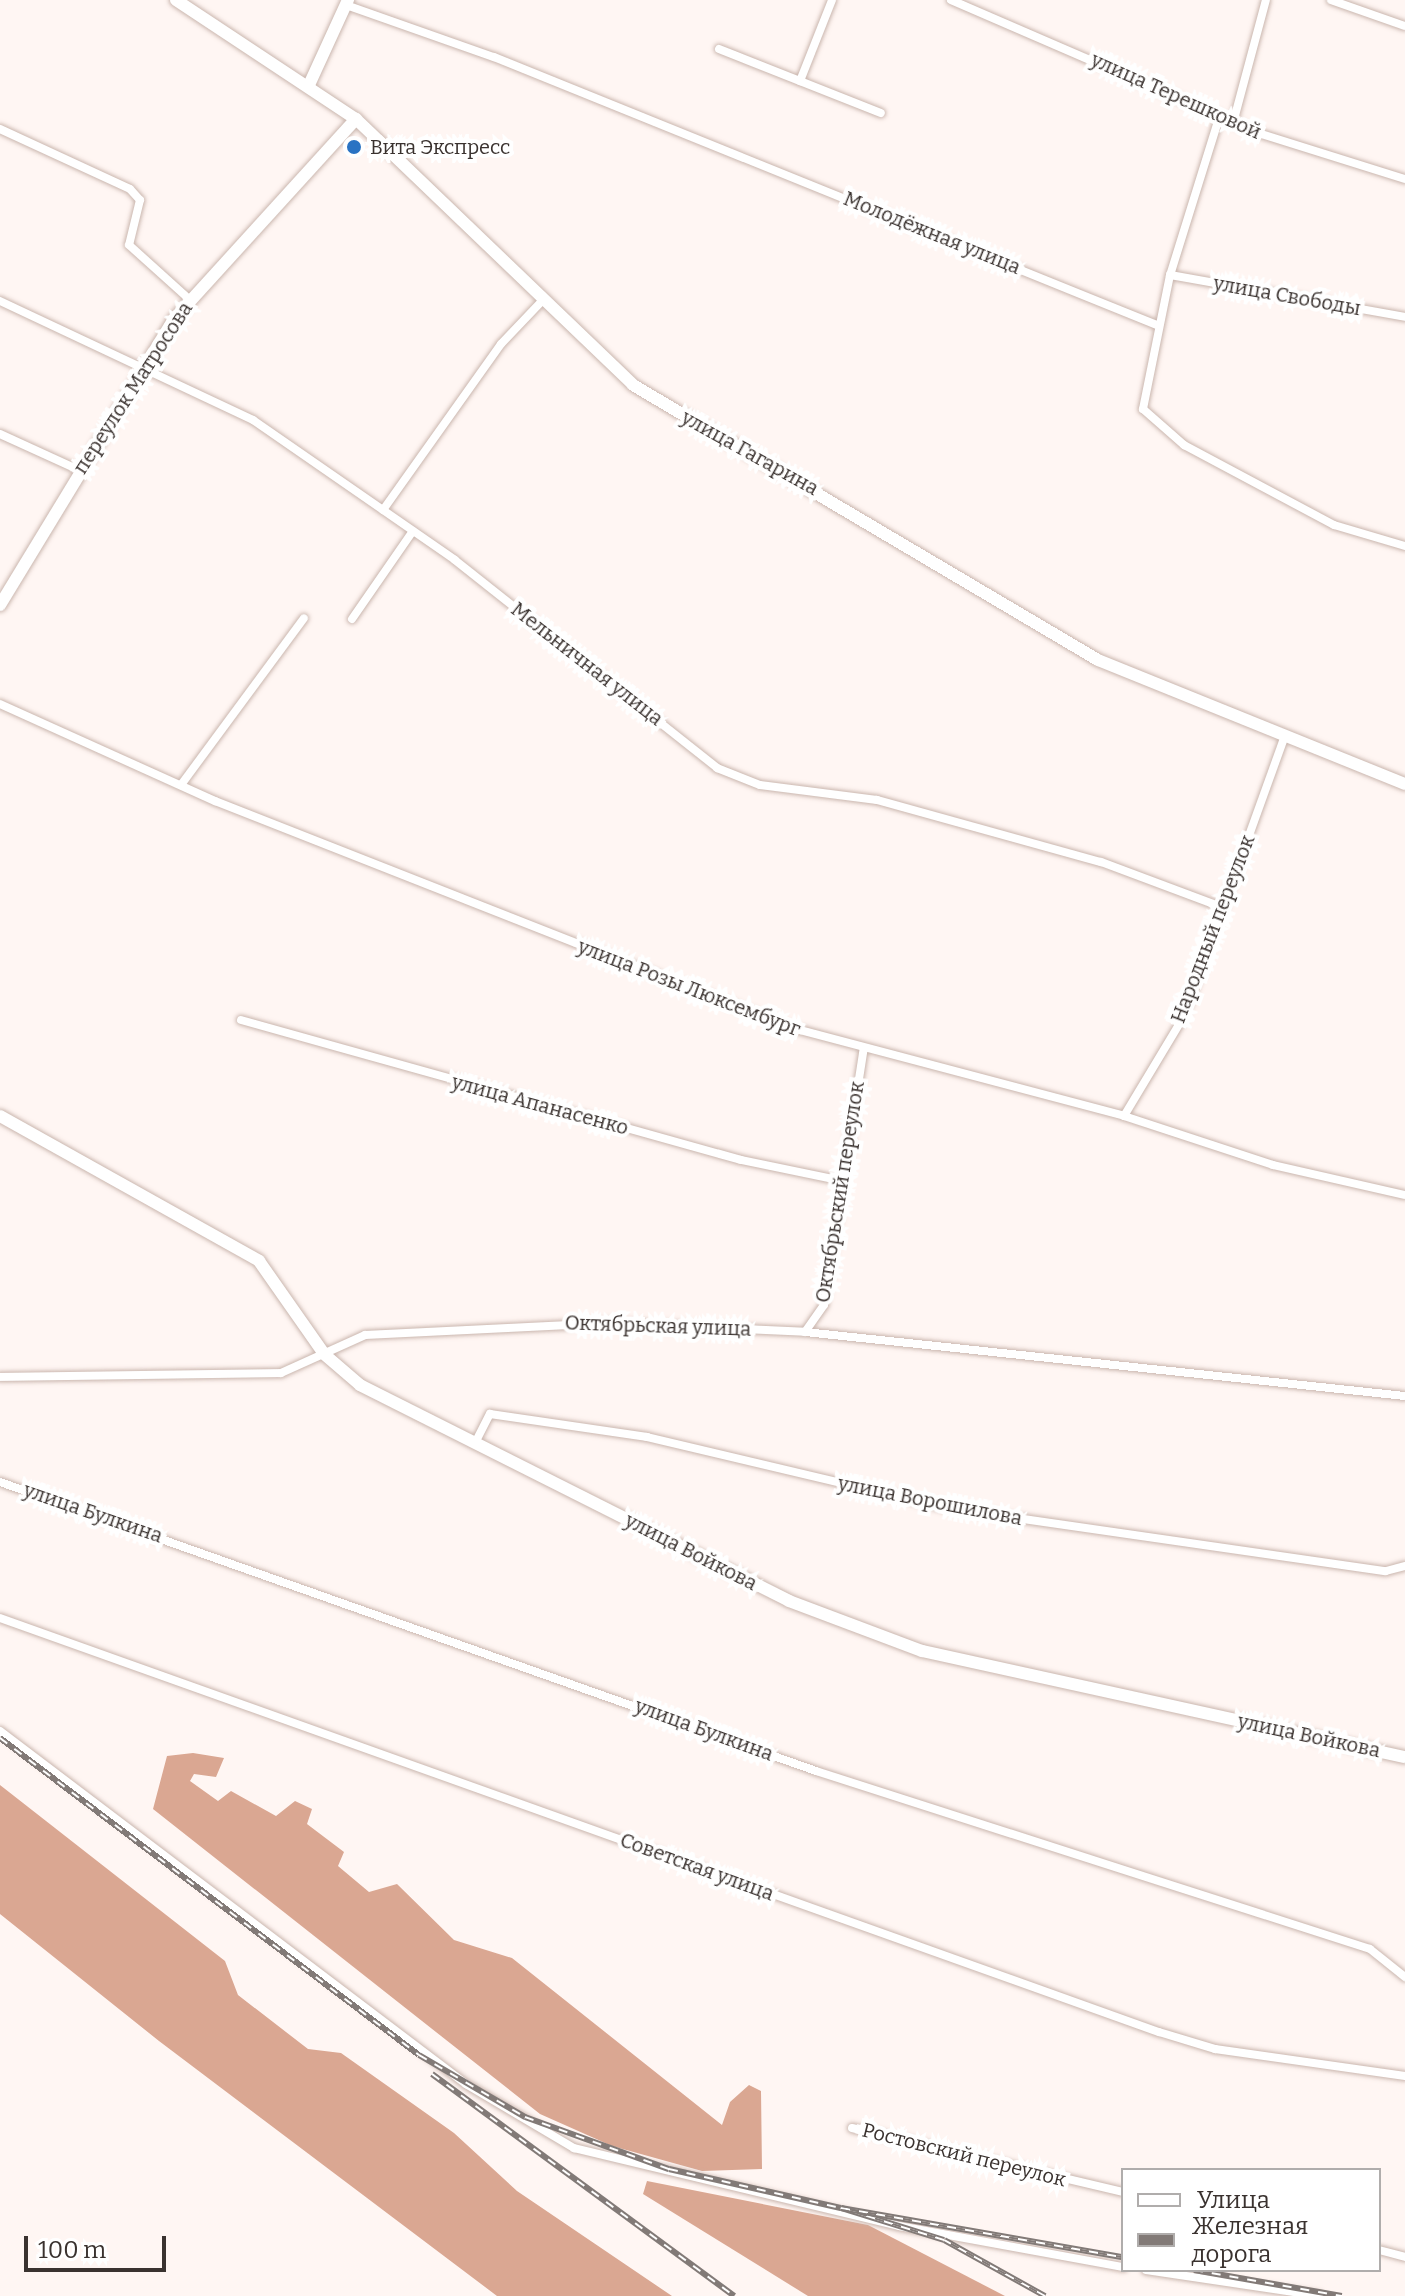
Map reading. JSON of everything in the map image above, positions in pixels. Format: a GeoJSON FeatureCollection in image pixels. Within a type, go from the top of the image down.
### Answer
{"type":"FeatureCollection","features":[{"type":"Feature","properties":{"kind":"main road","name":"улица Гагарина"},"geometry":{"type":"LineString","coordinates":[[176,0],[309,85],[356,119],[541,302],[633,385],[957,579],[1153,686],[1405,784]]}},
{"type":"Feature","properties":{"kind":"main road"},"geometry":{"type":"LineString","coordinates":[[309,85],[347,2]]}},
{"type":"Feature","properties":{"kind":"main road","name":"переулок Матросова"},"geometry":{"type":"LineString","coordinates":[[0,605],[79,470],[189,299],[356,119]]}},
{"type":"Feature","properties":{"kind":"main road"},"geometry":{"type":"LineString","coordinates":[[0,1116],[259,1261],[324,1354]]}},
{"type":"Feature","properties":{"kind":"main road","name":"улица Войкова"},"geometry":{"type":"LineString","coordinates":[[324,1354],[360,1385],[865,1634],[1405,1757]]}},
{"type":"Feature","properties":{"kind":"street"},"geometry":{"type":"LineString","coordinates":[[800,81],[832,0]]}},
{"type":"Feature","properties":{"kind":"street","name":"улица Терешковой"},"geometry":{"type":"LineString","coordinates":[[951,0],[1219,118],[1405,179]]}},
{"type":"Feature","properties":{"kind":"street"},"geometry":{"type":"LineString","coordinates":[[1233,123],[1266,0]]}},
{"type":"Feature","properties":{"kind":"street"},"geometry":{"type":"LineString","coordinates":[[1331,0],[1405,26]]}},
{"type":"Feature","properties":{"kind":"street","name":"Молодёжная улица"},"geometry":{"type":"LineString","coordinates":[[347,2],[583,92],[1159,326]]}},
{"type":"Feature","properties":{"kind":"street"},"geometry":{"type":"LineString","coordinates":[[719,49],[881,113]]}},
{"type":"Feature","properties":{"kind":"street"},"geometry":{"type":"LineString","coordinates":[[1219,118],[1170,275],[1143,409],[1154,425],[1334,525],[1405,546]]}},
{"type":"Feature","properties":{"kind":"street"},"geometry":{"type":"LineString","coordinates":[[0,129],[130,189],[140,200],[129,245],[189,299]]}},
{"type":"Feature","properties":{"kind":"street","name":"улица Свободы"},"geometry":{"type":"LineString","coordinates":[[1170,275],[1405,317]]}},
{"type":"Feature","properties":{"kind":"street","name":"Мельничная улица"},"geometry":{"type":"LineString","coordinates":[[0,301],[253,420],[413,531],[717,768],[760,785],[877,800],[1056,850],[1224,908]]}},
{"type":"Feature","properties":{"kind":"street"},"geometry":{"type":"LineString","coordinates":[[383,510],[501,344],[541,302]]}},
{"type":"Feature","properties":{"kind":"street"},"geometry":{"type":"LineString","coordinates":[[0,434],[79,470]]}},
{"type":"Feature","properties":{"kind":"street"},"geometry":{"type":"LineString","coordinates":[[352,619],[413,531]]}},
{"type":"Feature","properties":{"kind":"street"},"geometry":{"type":"LineString","coordinates":[[181,785],[304,618]]}},
{"type":"Feature","properties":{"kind":"street","name":"улица Розы Люксембург"},"geometry":{"type":"LineString","coordinates":[[0,704],[181,785],[543,933],[792,1028],[1124,1116],[1273,1165],[1405,1195]]}},
{"type":"Feature","properties":{"kind":"street","name":"Народный переулок"},"geometry":{"type":"LineString","coordinates":[[1124,1116],[1184,1016],[1285,736]]}},
{"type":"Feature","properties":{"kind":"street","name":"улица Апанасенко"},"geometry":{"type":"LineString","coordinates":[[241,1020],[741,1160],[842,1181]]}},
{"type":"Feature","properties":{"kind":"street","name":"Октябрьский переулок"},"geometry":{"type":"LineString","coordinates":[[805,1332],[824,1305],[864,1048]]}},
{"type":"Feature","properties":{"kind":"street","name":"Октябрьская улица"},"geometry":{"type":"LineString","coordinates":[[324,1354],[365,1335],[491,1323],[805,1332],[1405,1396]]}},
{"type":"Feature","properties":{"kind":"street"},"geometry":{"type":"LineString","coordinates":[[0,1377],[281,1373],[324,1354]]}},
{"type":"Feature","properties":{"kind":"street","name":"улица Ворошилова"},"geometry":{"type":"LineString","coordinates":[[475,1443],[490,1414],[647,1437],[947,1508],[1386,1571],[1405,1566]]}},
{"type":"Feature","properties":{"kind":"street","name":"улица Булкина"},"geometry":{"type":"LineString","coordinates":[[0,1482],[816,1771],[1370,1949],[1405,1977]]}},
{"type":"Feature","properties":{"kind":"street","name":"Советская улица"},"geometry":{"type":"LineString","coordinates":[[0,1618],[1159,2032],[1215,2049],[1405,2076]]}},
{"type":"Feature","properties":{"kind":"street"},"geometry":{"type":"LineString","coordinates":[[0,1731],[466,2084],[574,2148],[899,2226],[1121,2267]]}},
{"type":"Feature","properties":{"kind":"street","name":"Ростовский переулок"},"geometry":{"type":"LineString","coordinates":[[852,2128],[1121,2192]]}},
{"type":"Feature","properties":{"kind":"street"},"geometry":{"type":"LineString","coordinates":[[1381,2251],[1405,2257]]}},
{"type":"Feature","properties":{"kind":"street"},"geometry":{"type":"LineString","coordinates":[[1159,2272],[1319,2296]]}},
{"type":"Feature","properties":{"kind":"shaded area"},"geometry":{"type":"Polygon","coordinates":[[[193,1753],[224,1758],[216,1777],[194,1774],[190,1781],[218,1801],[231,1791],[276,1816],[295,1801],[312,1809],[307,1824],[344,1852],[338,1866],[369,1892],[397,1884],[454,1940],[512,1958],[722,2125],[730,2102],[749,2085],[761,2091],[762,2169],[702,2171],[612,2146],[540,2114],[153,1809],[167,1756],[193,1753]]]}},
{"type":"Feature","properties":{"kind":"shaded area"},"geometry":{"type":"Polygon","coordinates":[[[0,1785],[225,1961],[238,1995],[308,2049],[341,2053],[454,2133],[517,2191],[672,2296],[497,2296],[159,2041],[0,1914],[0,1785]]]}},
{"type":"Feature","properties":{"kind":"shaded area"},"geometry":{"type":"Polygon","coordinates":[[[647,2181],[868,2225],[1005,2296],[808,2296],[643,2194],[647,2181]]]}},
{"type":"Feature","properties":{"kind":"railway"},"geometry":{"type":"LineString","coordinates":[[0,1738],[419,2055],[525,2117],[669,2169],[841,2208]]}},
{"type":"Feature","properties":{"kind":"railway"},"geometry":{"type":"LineString","coordinates":[[432,2074],[734,2296]]}},
{"type":"Feature","properties":{"kind":"railway"},"geometry":{"type":"LineString","coordinates":[[1045,2296],[944,2240],[841,2208],[1121,2257]]}},
{"type":"Feature","properties":{"kind":"railway"},"geometry":{"type":"LineString","coordinates":[[1205,2272],[1342,2296]]}},
{"type":"Feature","properties":{"kind":"place","name":"Вита Экспресс"},"geometry":{"type":"Point","coordinates":[354,147]}}]}
